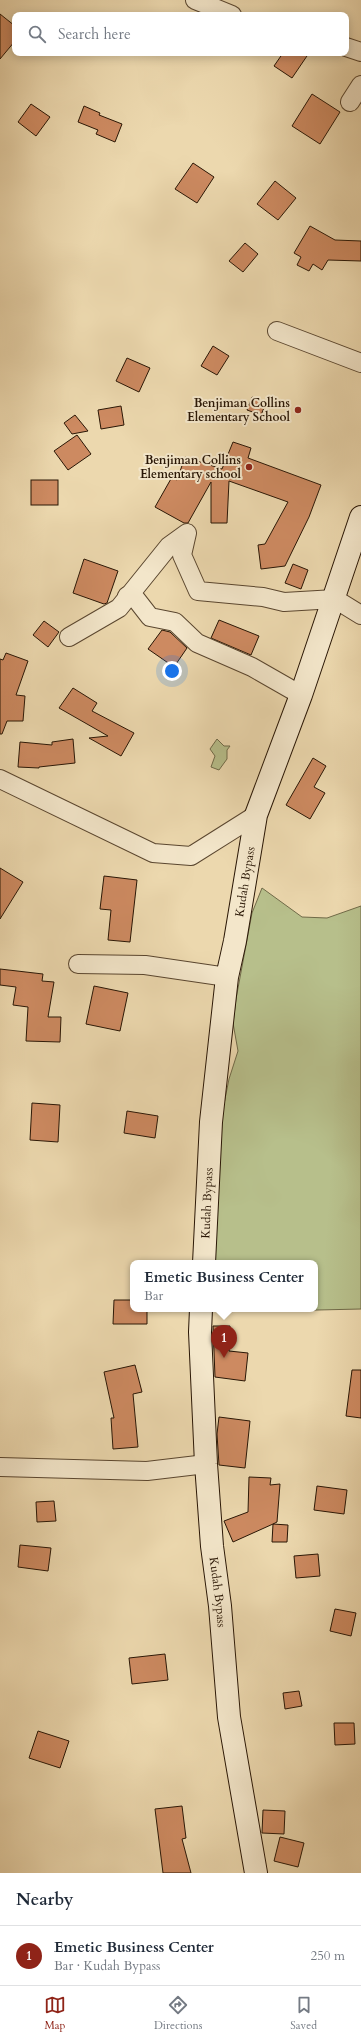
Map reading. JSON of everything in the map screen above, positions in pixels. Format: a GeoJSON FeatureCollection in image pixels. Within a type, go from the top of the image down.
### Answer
{"type":"FeatureCollection","features":[{"type":"Feature","properties":{"kind":"street"},"geometry":{"type":"LineString","coordinates":[[195,0],[225,12]]}},
{"type":"Feature","properties":{"kind":"street"},"geometry":{"type":"LineString","coordinates":[[349,48],[361,52]]}},
{"type":"Feature","properties":{"kind":"street"},"geometry":{"type":"LineString","coordinates":[[350,102],[361,85]]}},
{"type":"Feature","properties":{"kind":"street"},"geometry":{"type":"LineString","coordinates":[[278,331],[361,363]]}},
{"type":"Feature","properties":{"kind":"street","name":"Kudah Bypass"},"geometry":{"type":"LineString","coordinates":[[204,1260],[211,1122],[227,977],[256,816],[335,599],[361,517]]}},
{"type":"Feature","properties":{"kind":"street"},"geometry":{"type":"LineString","coordinates":[[69,637],[119,608],[169,546],[187,533],[182,555],[198,592],[263,597],[284,602],[335,599],[361,615]]}},
{"type":"Feature","properties":{"kind":"street"},"geometry":{"type":"LineString","coordinates":[[128,596],[136,599],[150,617],[175,622],[197,643],[252,667],[301,695]]}},
{"type":"Feature","properties":{"kind":"street"},"geometry":{"type":"LineString","coordinates":[[0,779],[152,853],[191,856],[256,816]]}},
{"type":"Feature","properties":{"kind":"street"},"geometry":{"type":"LineString","coordinates":[[78,964],[145,965],[227,977]]}},
{"type":"Feature","properties":{"kind":"street","name":"Kudah Bypass"},"geometry":{"type":"LineString","coordinates":[[201,1312],[200,1332],[206,1464],[229,1717],[256,1873]]}},
{"type":"Feature","properties":{"kind":"street"},"geometry":{"type":"LineString","coordinates":[[0,1467],[147,1471],[206,1464]]}},
{"type":"Feature","properties":{"kind":"green space"},"geometry":{"type":"Polygon","coordinates":[[[217,739],[224,746],[230,746],[227,750],[227,759],[219,770],[211,767],[215,756],[210,749],[217,739]]]}},
{"type":"Feature","properties":{"kind":"green space"},"geometry":{"type":"Polygon","coordinates":[[[262,888],[302,917],[327,918],[361,906],[361,1309],[318,1310],[318,1260],[207,1260],[215,1149],[229,1079],[238,1051],[233,1023],[252,913],[262,888]]]}},
{"type":"Feature","properties":{"kind":"building"},"geometry":{"type":"Polygon","coordinates":[[[0,14],[12,24],[12,45],[0,59],[0,14]]]}},
{"type":"Feature","properties":{"kind":"building"},"geometry":{"type":"Polygon","coordinates":[[[281,56],[307,56],[292,78],[274,66],[281,56]]]}},
{"type":"Feature","properties":{"kind":"building"},"geometry":{"type":"Polygon","coordinates":[[[312,94],[340,112],[320,144],[292,126],[312,94]]]}},
{"type":"Feature","properties":{"kind":"building"},"geometry":{"type":"Polygon","coordinates":[[[31,104],[50,117],[36,136],[18,122],[31,104]]]}},
{"type":"Feature","properties":{"kind":"building"},"geometry":{"type":"Polygon","coordinates":[[[84,106],[100,113],[99,115],[122,124],[115,142],[96,134],[98,130],[78,122],[84,106]]]}},
{"type":"Feature","properties":{"kind":"building"},"geometry":{"type":"Polygon","coordinates":[[[193,163],[214,177],[197,203],[175,189],[193,163]]]}},
{"type":"Feature","properties":{"kind":"building"},"geometry":{"type":"Polygon","coordinates":[[[275,181],[296,198],[278,220],[257,204],[275,181]]]}},
{"type":"Feature","properties":{"kind":"building"},"geometry":{"type":"Polygon","coordinates":[[[310,226],[335,240],[361,241],[361,261],[328,260],[322,270],[313,264],[309,271],[297,265],[301,257],[294,253],[310,226]]]}},
{"type":"Feature","properties":{"kind":"building"},"geometry":{"type":"Polygon","coordinates":[[[245,243],[258,254],[243,272],[229,261],[245,243]]]}},
{"type":"Feature","properties":{"kind":"building"},"geometry":{"type":"Polygon","coordinates":[[[213,346],[229,356],[217,375],[201,366],[213,346]]]}},
{"type":"Feature","properties":{"kind":"building"},"geometry":{"type":"Polygon","coordinates":[[[127,358],[150,368],[139,392],[116,381],[127,358]]]}},
{"type":"Feature","properties":{"kind":"building"},"geometry":{"type":"Polygon","coordinates":[[[252,397],[266,403],[261,415],[247,410],[252,397]]]}},
{"type":"Feature","properties":{"kind":"building"},"geometry":{"type":"Polygon","coordinates":[[[121,406],[124,425],[101,429],[98,410],[121,406]]]}},
{"type":"Feature","properties":{"kind":"building"},"geometry":{"type":"Polygon","coordinates":[[[75,415],[88,431],[72,434],[64,423],[75,415]]]}},
{"type":"Feature","properties":{"kind":"building"},"geometry":{"type":"Polygon","coordinates":[[[77,435],[91,454],[68,470],[54,451],[77,435]]]}},
{"type":"Feature","properties":{"kind":"building"},"geometry":{"type":"Polygon","coordinates":[[[233,442],[251,448],[248,458],[321,485],[309,517],[285,566],[261,569],[258,545],[265,544],[288,502],[229,481],[227,523],[211,523],[211,482],[188,523],[184,523],[155,507],[172,477],[177,480],[185,457],[222,469],[233,442]]]}},
{"type":"Feature","properties":{"kind":"building"},"geometry":{"type":"Polygon","coordinates":[[[31,480],[58,480],[58,505],[31,505],[31,480]]]}},
{"type":"Feature","properties":{"kind":"building"},"geometry":{"type":"Polygon","coordinates":[[[84,559],[118,571],[107,603],[104,604],[73,593],[84,559]]]}},
{"type":"Feature","properties":{"kind":"building"},"geometry":{"type":"Polygon","coordinates":[[[293,564],[308,570],[301,589],[285,583],[293,564]]]}},
{"type":"Feature","properties":{"kind":"building"},"geometry":{"type":"Polygon","coordinates":[[[219,620],[259,636],[251,655],[211,638],[219,620]]]}},
{"type":"Feature","properties":{"kind":"building"},"geometry":{"type":"Polygon","coordinates":[[[44,621],[59,632],[48,647],[33,635],[44,621]]]}},
{"type":"Feature","properties":{"kind":"building"},"geometry":{"type":"Polygon","coordinates":[[[162,630],[170,632],[187,648],[174,667],[148,649],[162,630]]]}},
{"type":"Feature","properties":{"kind":"building"},"geometry":{"type":"Polygon","coordinates":[[[6,653],[28,661],[16,695],[25,696],[23,721],[7,721],[2,734],[0,734],[0,659],[3,660],[6,653]]]}},
{"type":"Feature","properties":{"kind":"building"},"geometry":{"type":"Polygon","coordinates":[[[73,688],[97,703],[92,711],[134,733],[121,756],[89,738],[108,736],[59,708],[73,688]]]}},
{"type":"Feature","properties":{"kind":"building"},"geometry":{"type":"Polygon","coordinates":[[[73,739],[75,763],[39,768],[18,767],[20,742],[52,745],[52,742],[73,739]]]}},
{"type":"Feature","properties":{"kind":"building"},"geometry":{"type":"Polygon","coordinates":[[[313,758],[326,766],[314,787],[325,793],[310,819],[286,805],[313,758]]]}},
{"type":"Feature","properties":{"kind":"building"},"geometry":{"type":"Polygon","coordinates":[[[0,868],[23,882],[0,919],[0,868]]]}},
{"type":"Feature","properties":{"kind":"building"},"geometry":{"type":"Polygon","coordinates":[[[104,876],[137,880],[130,942],[108,940],[111,910],[100,909],[104,876]]]}},
{"type":"Feature","properties":{"kind":"building"},"geometry":{"type":"Polygon","coordinates":[[[0,969],[43,974],[42,981],[54,982],[48,1017],[61,1017],[60,1042],[26,1041],[28,1007],[13,1005],[16,987],[0,985],[0,969]]]}},
{"type":"Feature","properties":{"kind":"building"},"geometry":{"type":"Polygon","coordinates":[[[94,986],[128,993],[120,1031],[86,1024],[94,986]]]}},
{"type":"Feature","properties":{"kind":"building"},"geometry":{"type":"Polygon","coordinates":[[[32,1103],[60,1105],[58,1142],[30,1140],[32,1103]]]}},
{"type":"Feature","properties":{"kind":"building"},"geometry":{"type":"Polygon","coordinates":[[[127,1111],[158,1116],[155,1138],[124,1133],[127,1111]]]}},
{"type":"Feature","properties":{"kind":"building"},"geometry":{"type":"Polygon","coordinates":[[[114,1300],[130,1300],[130,1312],[147,1312],[147,1324],[113,1324],[114,1300]]]}},
{"type":"Feature","properties":{"kind":"building"},"geometry":{"type":"Polygon","coordinates":[[[213,1326],[230,1326],[229,1351],[248,1353],[245,1381],[215,1377],[213,1326]]]}},
{"type":"Feature","properties":{"kind":"building"},"geometry":{"type":"Polygon","coordinates":[[[135,1365],[142,1392],[133,1394],[138,1447],[113,1449],[111,1418],[114,1418],[104,1372],[135,1365]]]}},
{"type":"Feature","properties":{"kind":"building"},"geometry":{"type":"Polygon","coordinates":[[[352,1370],[361,1370],[361,1418],[346,1416],[352,1370]]]}},
{"type":"Feature","properties":{"kind":"building"},"geometry":{"type":"Polygon","coordinates":[[[219,1417],[250,1421],[245,1468],[219,1465],[217,1434],[219,1417]]]}},
{"type":"Feature","properties":{"kind":"building"},"geometry":{"type":"Polygon","coordinates":[[[249,1477],[271,1478],[270,1485],[280,1484],[277,1522],[233,1542],[224,1521],[248,1512],[249,1477]]]}},
{"type":"Feature","properties":{"kind":"building"},"geometry":{"type":"Polygon","coordinates":[[[317,1486],[347,1490],[344,1514],[314,1510],[317,1486]]]}},
{"type":"Feature","properties":{"kind":"building"},"geometry":{"type":"Polygon","coordinates":[[[54,1501],[56,1521],[37,1522],[36,1502],[54,1501]]]}},
{"type":"Feature","properties":{"kind":"building"},"geometry":{"type":"Polygon","coordinates":[[[273,1524],[288,1525],[287,1542],[272,1542],[273,1524]]]}},
{"type":"Feature","properties":{"kind":"building"},"geometry":{"type":"Polygon","coordinates":[[[20,1545],[51,1548],[48,1571],[18,1567],[20,1545]]]}},
{"type":"Feature","properties":{"kind":"building"},"geometry":{"type":"Polygon","coordinates":[[[318,1554],[320,1576],[296,1578],[294,1556],[318,1554]]]}},
{"type":"Feature","properties":{"kind":"building"},"geometry":{"type":"Polygon","coordinates":[[[335,1609],[356,1613],[351,1636],[330,1631],[335,1609]]]}},
{"type":"Feature","properties":{"kind":"building"},"geometry":{"type":"Polygon","coordinates":[[[165,1654],[168,1680],[132,1684],[129,1658],[165,1654]]]}},
{"type":"Feature","properties":{"kind":"building"},"geometry":{"type":"Polygon","coordinates":[[[299,1691],[302,1706],[285,1709],[283,1693],[299,1691]]]}},
{"type":"Feature","properties":{"kind":"building"},"geometry":{"type":"Polygon","coordinates":[[[334,1723],[354,1723],[355,1744],[335,1745],[334,1723]]]}},
{"type":"Feature","properties":{"kind":"building"},"geometry":{"type":"Polygon","coordinates":[[[38,1731],[69,1741],[60,1768],[29,1758],[38,1731]]]}},
{"type":"Feature","properties":{"kind":"building"},"geometry":{"type":"Polygon","coordinates":[[[182,1806],[186,1838],[182,1839],[191,1873],[163,1873],[155,1809],[182,1806]]]}},
{"type":"Feature","properties":{"kind":"building"},"geometry":{"type":"Polygon","coordinates":[[[263,1810],[285,1811],[284,1834],[262,1833],[263,1810]]]}},
{"type":"Feature","properties":{"kind":"building"},"geometry":{"type":"Polygon","coordinates":[[[280,1837],[304,1843],[298,1867],[274,1861],[280,1837]]]}},
{"type":"Feature","properties":{"kind":"place","name":"Benjiman Collins Elementary School"},"geometry":{"type":"Point","coordinates":[298,410]}},
{"type":"Feature","properties":{"kind":"place","name":"Benjiman Collins Elementary school"},"geometry":{"type":"Point","coordinates":[249,467]}},
{"type":"Feature","properties":{"kind":"place","name":"Emetic Business Center"},"geometry":{"type":"Point","coordinates":[224,1358]}}]}
